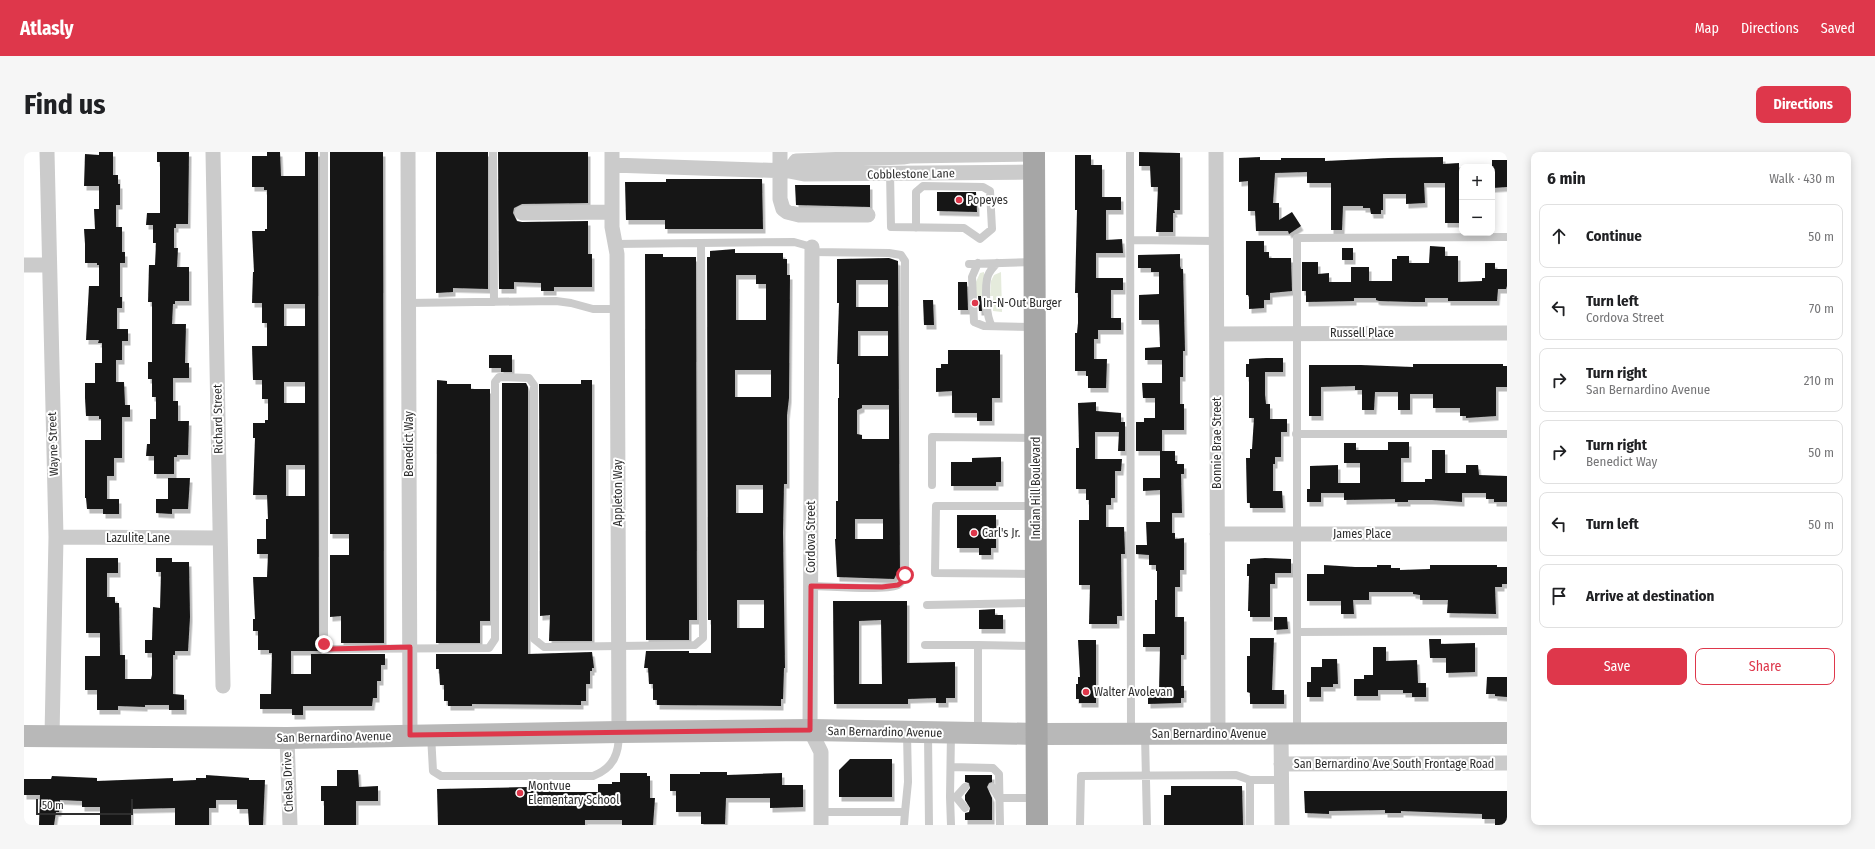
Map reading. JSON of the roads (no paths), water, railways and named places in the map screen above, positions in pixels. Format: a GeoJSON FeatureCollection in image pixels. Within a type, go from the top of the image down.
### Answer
{"type":"FeatureCollection","features":[{"type":"Feature","properties":{"kind":"main road","name":"Indian Hill Boulevard"},"geometry":{"type":"LineString","coordinates":[[1034,159],[1038,734],[1037,825]]}},
{"type":"Feature","properties":{"kind":"main road","name":"San Bernardino Avenue"},"geometry":{"type":"LineString","coordinates":[[24,736],[287,738],[810,730],[1038,734],[1507,733]]}},
{"type":"Feature","properties":{"kind":"street","name":"Wayne Street"},"geometry":{"type":"LineString","coordinates":[[46,152],[56,538],[52,736]]}},
{"type":"Feature","properties":{"kind":"street","name":"Richard Street"},"geometry":{"type":"LineString","coordinates":[[213,152],[223,686]]}},
{"type":"Feature","properties":{"kind":"street","name":"Benedict Way"},"geometry":{"type":"LineString","coordinates":[[408,152],[410,647],[420,735]]}},
{"type":"Feature","properties":{"kind":"street"},"geometry":{"type":"LineString","coordinates":[[780,152],[785,171],[780,199],[781,204],[787,212],[799,216],[868,215]]}},
{"type":"Feature","properties":{"kind":"street","name":"Bonnie Brae Street"},"geometry":{"type":"LineString","coordinates":[[1216,152],[1218,734]]}},
{"type":"Feature","properties":{"kind":"street","name":"Cobblestone Lane"},"geometry":{"type":"LineString","coordinates":[[785,171],[796,161],[957,154],[1034,159]]}},
{"type":"Feature","properties":{"kind":"street","name":"Cobblestone Lane"},"geometry":{"type":"LineString","coordinates":[[612,158],[785,171],[804,174],[890,173],[1034,159]]}},
{"type":"Feature","properties":{"kind":"street","name":"Appleton Way"},"geometry":{"type":"LineString","coordinates":[[612,158],[612,227],[616,249],[618,309],[619,732]]}},
{"type":"Feature","properties":{"kind":"street"},"geometry":{"type":"LineString","coordinates":[[522,213],[612,212]]}},
{"type":"Feature","properties":{"kind":"street","name":"Cordova Street"},"geometry":{"type":"LineString","coordinates":[[812,249],[810,730],[821,752],[821,819]]}},
{"type":"Feature","properties":{"kind":"street"},"geometry":{"type":"LineString","coordinates":[[24,265],[48,265]]}},
{"type":"Feature","properties":{"kind":"street","name":"Russell Place"},"geometry":{"type":"LineString","coordinates":[[1217,334],[1507,333]]}},
{"type":"Feature","properties":{"kind":"street","name":"James Place"},"geometry":{"type":"LineString","coordinates":[[1217,534],[1507,534]]}},
{"type":"Feature","properties":{"kind":"street","name":"Lazulite Lane"},"geometry":{"type":"LineString","coordinates":[[56,538],[220,538]]}},
{"type":"Feature","properties":{"kind":"street"},"geometry":{"type":"LineString","coordinates":[[1282,825],[1282,764],[1289,733]]}},
{"type":"Feature","properties":{"kind":"street","name":"Chelsa Drive"},"geometry":{"type":"LineString","coordinates":[[287,738],[290,825]]}},
{"type":"Feature","properties":{"kind":"street","name":"San Bernardino Ave South Frontage Road"},"geometry":{"type":"LineString","coordinates":[[1282,764],[1507,763]]}},
{"type":"Feature","properties":{"kind":"lane"},"geometry":{"type":"LineString","coordinates":[[324,152],[324,644],[329,649],[410,647],[489,648],[494,639],[494,382],[499,377],[529,378],[534,385],[534,639],[544,646],[619,646],[695,645],[703,638],[701,243]]}},
{"type":"Feature","properties":{"kind":"lane"},"geometry":{"type":"LineString","coordinates":[[493,152],[494,302]]}},
{"type":"Feature","properties":{"kind":"lane"},"geometry":{"type":"LineString","coordinates":[[1130,152],[1130,240],[1138,734],[1146,776],[1147,825]]}},
{"type":"Feature","properties":{"kind":"lane"},"geometry":{"type":"LineString","coordinates":[[890,158],[890,227],[916,228],[964,228],[980,238],[992,229],[990,191],[983,187],[923,186],[916,192],[916,228]]}},
{"type":"Feature","properties":{"kind":"lane"},"geometry":{"type":"LineString","coordinates":[[1289,733],[1297,632],[1297,238],[1507,237]]}},
{"type":"Feature","properties":{"kind":"lane"},"geometry":{"type":"LineString","coordinates":[[1130,240],[1216,241]]}},
{"type":"Feature","properties":{"kind":"lane"},"geometry":{"type":"LineString","coordinates":[[616,249],[701,243],[794,242],[812,249],[901,255],[905,261],[905,575],[902,582],[898,585],[882,587],[811,586]]}},
{"type":"Feature","properties":{"kind":"lane"},"geometry":{"type":"LineString","coordinates":[[1035,262],[973,263],[972,277],[974,322],[984,326],[1035,327]]}},
{"type":"Feature","properties":{"kind":"lane"},"geometry":{"type":"LineString","coordinates":[[992,326],[989,322],[987,279],[990,271],[997,263]]}},
{"type":"Feature","properties":{"kind":"lane"},"geometry":{"type":"LineString","coordinates":[[408,303],[556,301],[571,303],[593,309],[618,309]]}},
{"type":"Feature","properties":{"kind":"lane"},"geometry":{"type":"LineString","coordinates":[[1296,434],[1507,434]]}},
{"type":"Feature","properties":{"kind":"lane"},"geometry":{"type":"LineString","coordinates":[[932,485],[932,437],[1036,438]]}},
{"type":"Feature","properties":{"kind":"lane"},"geometry":{"type":"LineString","coordinates":[[1036,506],[936,506],[935,573],[1037,574]]}},
{"type":"Feature","properties":{"kind":"lane"},"geometry":{"type":"LineString","coordinates":[[927,605],[1037,603]]}},
{"type":"Feature","properties":{"kind":"lane"},"geometry":{"type":"LineString","coordinates":[[1297,632],[1507,631]]}},
{"type":"Feature","properties":{"kind":"lane"},"geometry":{"type":"LineString","coordinates":[[925,645],[1037,646]]}},
{"type":"Feature","properties":{"kind":"lane"},"geometry":{"type":"LineString","coordinates":[[978,645],[978,733]]}},
{"type":"Feature","properties":{"kind":"lane"},"geometry":{"type":"LineString","coordinates":[[420,735],[433,771],[441,776],[593,776],[608,768],[619,748],[619,732]]}},
{"type":"Feature","properties":{"kind":"lane"},"geometry":{"type":"LineString","coordinates":[[904,825],[908,782],[918,732]]}},
{"type":"Feature","properties":{"kind":"lane"},"geometry":{"type":"LineString","coordinates":[[918,732],[929,825]]}},
{"type":"Feature","properties":{"kind":"lane"},"geometry":{"type":"LineString","coordinates":[[951,732],[953,797],[951,825]]}},
{"type":"Feature","properties":{"kind":"lane"},"geometry":{"type":"LineString","coordinates":[[951,768],[994,768],[999,774],[1000,825]]}},
{"type":"Feature","properties":{"kind":"lane"},"geometry":{"type":"LineString","coordinates":[[1080,825],[1081,776],[1236,775],[1250,780],[1282,780]]}},
{"type":"Feature","properties":{"kind":"lane"},"geometry":{"type":"LineString","coordinates":[[1250,780],[1250,825]]}},
{"type":"Feature","properties":{"kind":"lane"},"geometry":{"type":"LineString","coordinates":[[953,797],[965,787]]}},
{"type":"Feature","properties":{"kind":"lane"},"geometry":{"type":"LineString","coordinates":[[992,787],[999,798]]}},
{"type":"Feature","properties":{"kind":"lane"},"geometry":{"type":"LineString","coordinates":[[953,797],[966,808]]}},
{"type":"Feature","properties":{"kind":"lane"},"geometry":{"type":"LineString","coordinates":[[999,798],[1038,798]]}},
{"type":"Feature","properties":{"kind":"lane"},"geometry":{"type":"LineString","coordinates":[[993,808],[999,798]]}},
{"type":"Feature","properties":{"kind":"lane"},"geometry":{"type":"LineString","coordinates":[[821,819],[905,812]]}},
{"type":"Feature","properties":{"kind":"place","name":"Popeyes"},"geometry":{"type":"Point","coordinates":[959,200]}},
{"type":"Feature","properties":{"kind":"place","name":"In-N-Out Burger"},"geometry":{"type":"Point","coordinates":[975,303]}},
{"type":"Feature","properties":{"kind":"place","name":"Carl's Jr."},"geometry":{"type":"Point","coordinates":[974,533]}},
{"type":"Feature","properties":{"kind":"place","name":"Walter Avolevan"},"geometry":{"type":"Point","coordinates":[1086,692]}},
{"type":"Feature","properties":{"kind":"place","name":"Montvue Elementary School"},"geometry":{"type":"Point","coordinates":[520,793]}}]}
